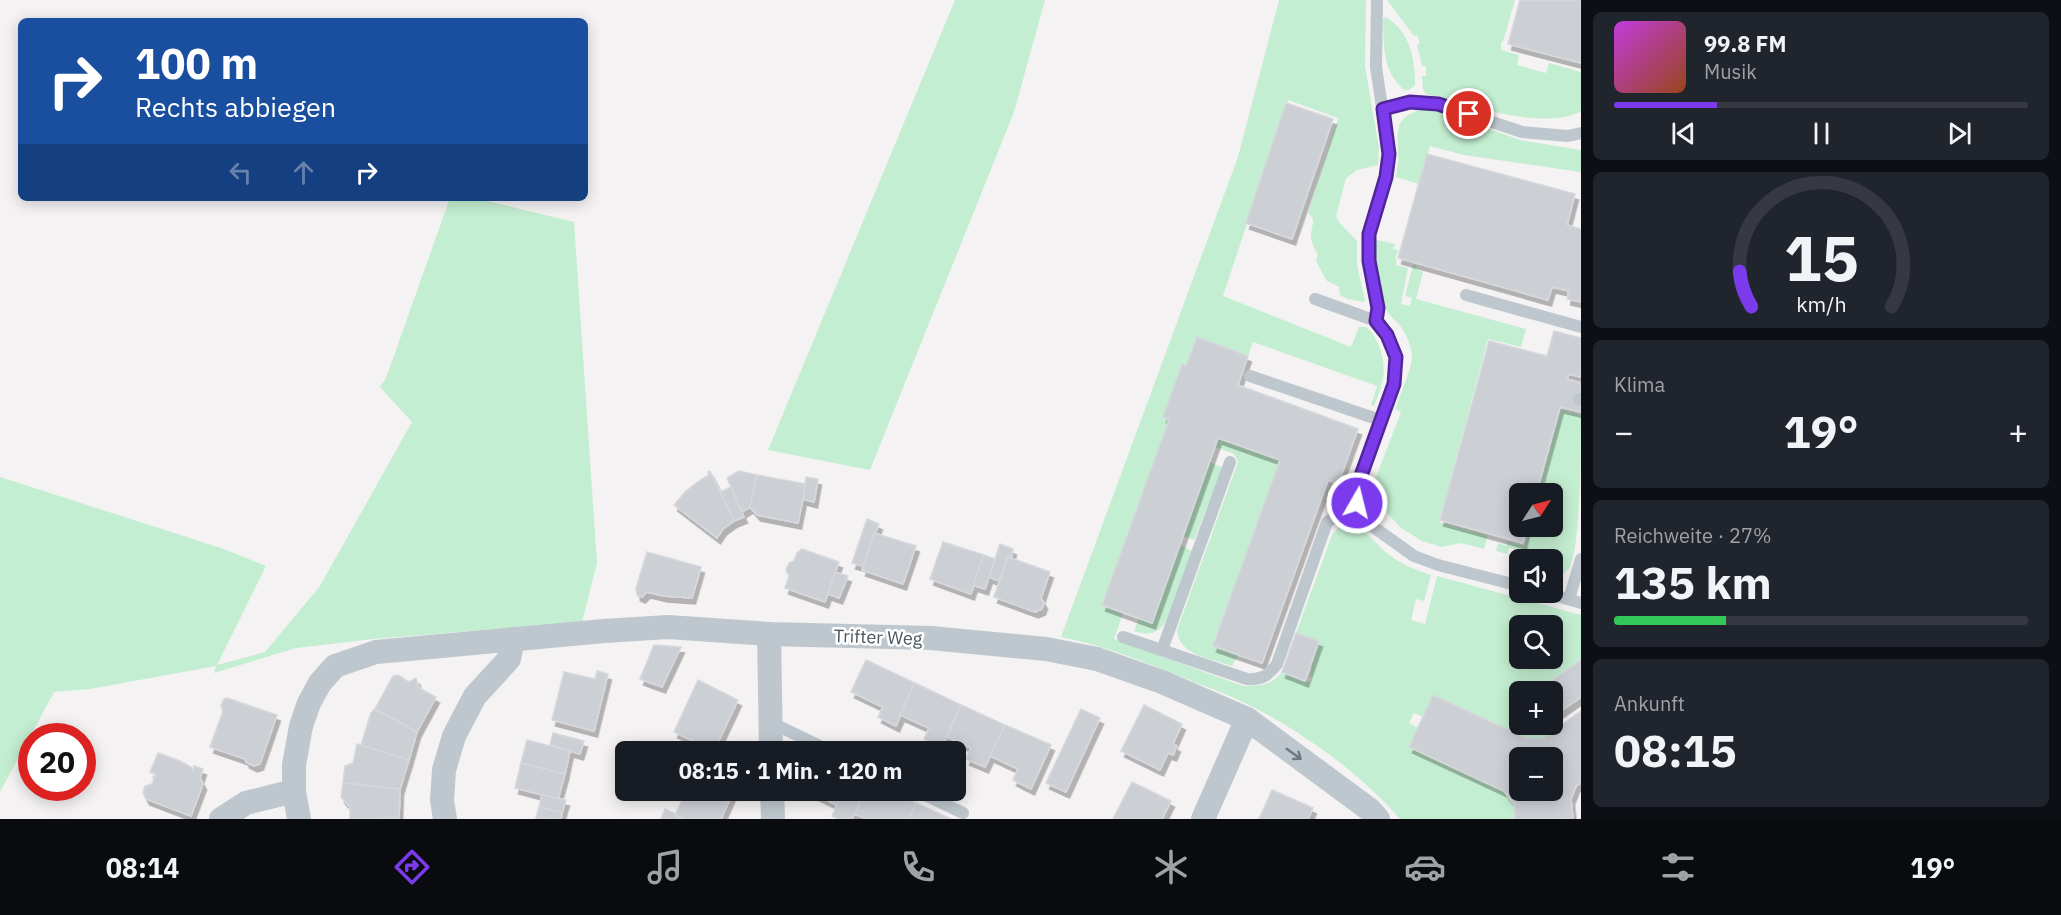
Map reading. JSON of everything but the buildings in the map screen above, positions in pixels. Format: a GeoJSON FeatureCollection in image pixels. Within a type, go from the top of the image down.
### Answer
{"type":"FeatureCollection","features":[{"type":"Feature","properties":{"kind":"street","name":"Trifter Weg"},"geometry":{"type":"LineString","coordinates":[[294,791],[294,765],[309,703],[320,683],[335,666],[376,652],[668,627],[769,634],[930,638],[1047,649],[1096,659],[1162,682],[1247,719],[1370,810],[1378,819]]}},
{"type":"Feature","properties":{"kind":"street"},"geometry":{"type":"LineString","coordinates":[[769,634],[771,741]]}},
{"type":"Feature","properties":{"kind":"street"},"geometry":{"type":"LineString","coordinates":[[445,819],[442,800],[444,770],[454,735],[475,696],[509,659],[513,639]]}},
{"type":"Feature","properties":{"kind":"street"},"geometry":{"type":"LineString","coordinates":[[1203,819],[1247,719]]}},
{"type":"Feature","properties":{"kind":"street"},"geometry":{"type":"LineString","coordinates":[[221,819],[246,803],[294,791],[300,819]]}},
{"type":"Feature","properties":{"kind":"street"},"geometry":{"type":"LineString","coordinates":[[772,801],[772,819]]}},
{"type":"Feature","properties":{"kind":"lane"},"geometry":{"type":"LineString","coordinates":[[1376,321],[1378,308],[1369,261],[1369,234],[1386,177],[1389,154],[1376,67],[1377,0]]}},
{"type":"Feature","properties":{"kind":"lane"},"geometry":{"type":"LineString","coordinates":[[1383,109],[1410,102],[1438,104],[1522,132],[1568,136],[1581,133]]}},
{"type":"Feature","properties":{"kind":"lane"},"geometry":{"type":"LineString","coordinates":[[1466,295],[1581,327]]}},
{"type":"Feature","properties":{"kind":"lane"},"geometry":{"type":"LineString","coordinates":[[1315,299],[1376,321],[1387,335],[1396,357],[1394,384],[1358,484],[1357,503],[1372,526],[1414,556],[1438,565],[1509,583]]}},
{"type":"Feature","properties":{"kind":"lane"},"geometry":{"type":"LineString","coordinates":[[1250,376],[1380,420]]}},
{"type":"Feature","properties":{"kind":"lane"},"geometry":{"type":"LineString","coordinates":[[1162,650],[1230,462]]}},
{"type":"Feature","properties":{"kind":"lane"},"geometry":{"type":"LineString","coordinates":[[1123,637],[1247,679],[1258,680],[1269,674],[1276,664],[1327,522],[1357,503]]}},
{"type":"Feature","properties":{"kind":"lane"},"geometry":{"type":"LineString","coordinates":[[1575,601],[1581,559]]}},
{"type":"Feature","properties":{"kind":"lane"},"geometry":{"type":"LineString","coordinates":[[770,722],[809,741]]}},
{"type":"Feature","properties":{"kind":"lane"},"geometry":{"type":"LineString","coordinates":[[938,801],[963,813]]}},
{"type":"Feature","properties":{"kind":"green space"},"geometry":{"type":"Polygon","coordinates":[[[955,0],[1045,0],[1014,112],[870,470],[768,450],[955,0]]]}},
{"type":"Feature","properties":{"kind":"green space"},"geometry":{"type":"Polygon","coordinates":[[[1279,0],[1366,0],[1365,66],[1379,148],[1378,165],[1357,170],[1346,178],[1336,216],[1357,241],[1357,265],[1365,300],[1364,302],[1348,299],[1340,295],[1339,287],[1327,281],[1316,261],[1318,255],[1311,239],[1313,221],[1308,213],[1338,118],[1288,100],[1223,296],[1351,347],[1359,327],[1366,327],[1377,341],[1384,369],[1374,406],[1371,405],[1377,386],[1253,342],[1248,356],[1197,337],[1186,366],[1182,364],[1163,417],[1169,420],[1103,605],[1123,613],[1114,639],[1243,686],[1269,683],[1282,672],[1310,682],[1312,677],[1309,676],[1312,668],[1310,667],[1319,642],[1296,633],[1332,535],[1339,527],[1347,523],[1358,527],[1398,561],[1431,575],[1424,601],[1416,599],[1411,620],[1425,624],[1437,576],[1509,596],[1509,603],[1537,603],[1581,615],[1581,660],[1551,681],[1509,681],[1509,730],[1433,696],[1423,717],[1414,713],[1409,723],[1418,728],[1409,747],[1504,791],[1509,801],[1514,804],[1515,819],[1400,819],[1384,801],[1329,754],[1268,715],[1230,696],[1135,659],[1091,644],[1061,637],[1238,157],[1279,0]]]}},
{"type":"Feature","properties":{"kind":"green space"},"geometry":{"type":"Polygon","coordinates":[[[1387,0],[1515,0],[1503,42],[1501,42],[1501,50],[1519,55],[1517,65],[1546,73],[1549,63],[1581,72],[1581,111],[1566,117],[1547,119],[1526,117],[1483,109],[1426,94],[1423,89],[1422,76],[1426,76],[1426,66],[1422,66],[1417,35],[1414,36],[1387,0]]]}},
{"type":"Feature","properties":{"kind":"green space"},"geometry":{"type":"Polygon","coordinates":[[[1385,17],[1400,29],[1409,46],[1414,66],[1415,85],[1409,90],[1404,90],[1397,82],[1388,66],[1384,39],[1383,19],[1385,17]]]}},
{"type":"Feature","properties":{"kind":"green space"},"geometry":{"type":"Polygon","coordinates":[[[1424,108],[1520,140],[1581,150],[1581,172],[1464,155],[1430,146],[1419,184],[1396,177],[1400,124],[1408,115],[1424,108]]]}},
{"type":"Feature","properties":{"kind":"green space"},"geometry":{"type":"Polygon","coordinates":[[[449,201],[487,201],[574,222],[597,563],[582,622],[373,639],[296,648],[214,673],[216,666],[90,689],[54,692],[37,723],[18,723],[18,759],[0,792],[0,477],[224,549],[266,566],[217,665],[265,652],[320,586],[412,422],[380,387],[386,378],[449,201]]]}},
{"type":"Feature","properties":{"kind":"green space"},"geometry":{"type":"Polygon","coordinates":[[[1377,240],[1395,244],[1393,249],[1398,250],[1396,265],[1408,268],[1401,304],[1410,306],[1412,298],[1405,296],[1413,265],[1417,265],[1416,269],[1423,272],[1416,299],[1526,329],[1521,347],[1488,339],[1439,522],[1488,535],[1484,549],[1461,543],[1441,547],[1422,541],[1401,528],[1374,499],[1373,485],[1401,412],[1395,409],[1412,360],[1406,336],[1388,312],[1382,297],[1376,266],[1377,240]]]}},
{"type":"Feature","properties":{"kind":"green space"},"geometry":{"type":"Polygon","coordinates":[[[1561,409],[1581,415],[1580,494],[1576,537],[1570,567],[1563,573],[1563,549],[1509,548],[1507,554],[1496,551],[1498,543],[1506,546],[1507,541],[1524,546],[1526,537],[1563,537],[1563,483],[1541,483],[1561,409]]]}},
{"type":"Feature","properties":{"kind":"green space"},"geometry":{"type":"Polygon","coordinates":[[[1218,438],[1280,460],[1213,646],[1238,655],[1232,666],[1190,651],[1179,639],[1177,630],[1238,462],[1234,454],[1215,447],[1218,438]]]}},
{"type":"Feature","properties":{"kind":"green space"},"geometry":{"type":"Polygon","coordinates":[[[1209,462],[1222,469],[1194,540],[1183,536],[1209,462]]]}},
{"type":"Feature","properties":{"kind":"green space"},"geometry":{"type":"Polygon","coordinates":[[[1180,545],[1192,551],[1166,621],[1160,629],[1152,633],[1134,631],[1139,618],[1152,623],[1180,545]]]}},
{"type":"Feature","properties":{"kind":"green space"},"geometry":{"type":"Polygon","coordinates":[[[1519,735],[1548,735],[1544,738],[1528,739],[1519,735]]]}},
{"type":"Feature","properties":{"kind":"route"},"geometry":{"type":"LineString","coordinates":[[1357,503],[1358,484],[1394,384],[1396,357],[1387,335],[1376,321],[1378,308],[1369,261],[1369,234],[1386,177],[1389,154],[1383,109],[1410,102],[1438,104],[1469,114]]}}]}
